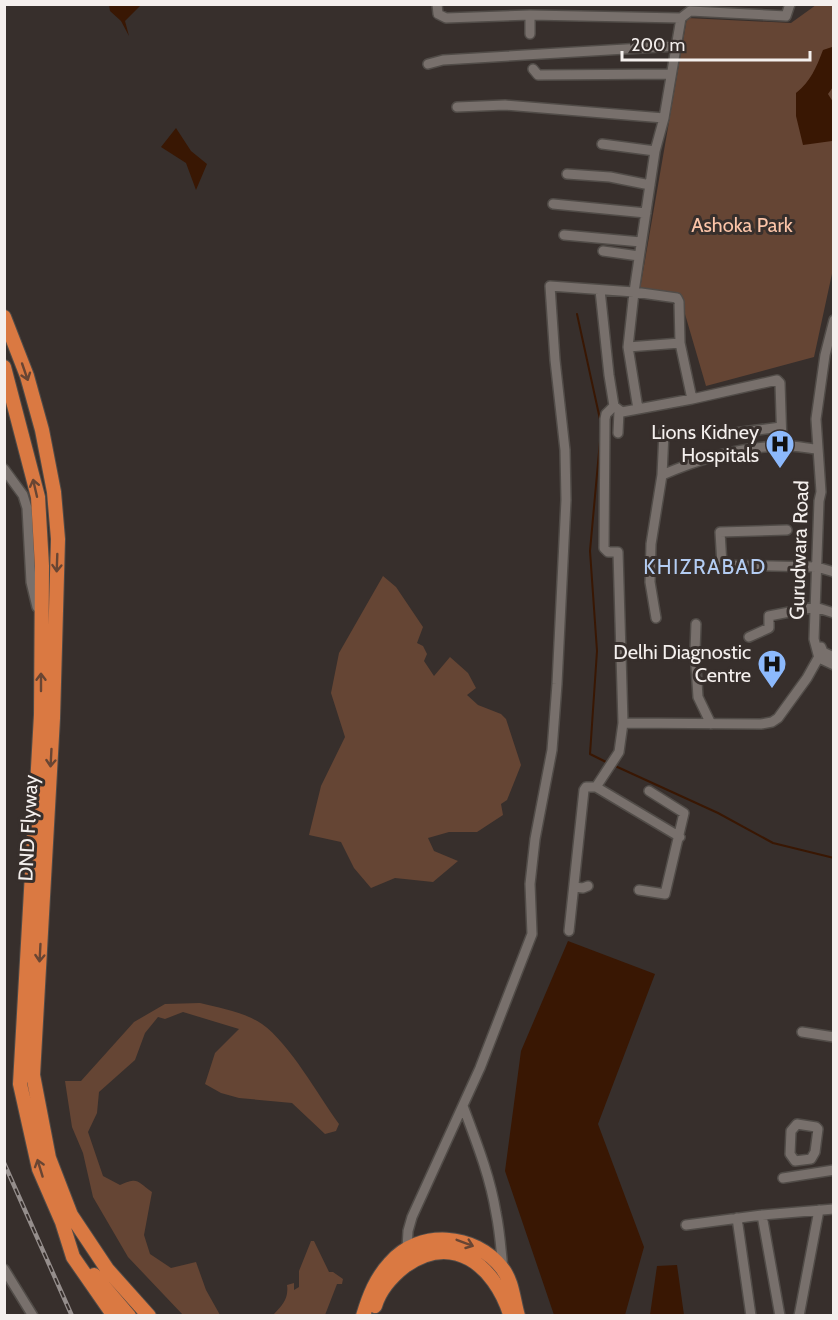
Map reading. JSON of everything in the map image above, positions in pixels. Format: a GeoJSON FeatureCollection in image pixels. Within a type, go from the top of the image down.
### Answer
{"type":"FeatureCollection","features":[{"type":"Feature","properties":{"kind":"highway","name":"DND Flyway"},"geometry":{"type":"LineString","coordinates":[[4,317],[27,376],[42,430],[54,492],[58,539],[54,718],[33,1074],[49,1158],[71,1215],[107,1269],[149,1316]]}},
{"type":"Feature","properties":{"kind":"highway","name":"DND Flyway"},"geometry":{"type":"LineString","coordinates":[[4,367],[38,497],[42,566],[41,716],[20,1078],[39,1169],[62,1222]]}},
{"type":"Feature","properties":{"kind":"highway"},"geometry":{"type":"LineString","coordinates":[[62,1222],[73,1257],[114,1316]]}},
{"type":"Feature","properties":{"kind":"highway"},"geometry":{"type":"LineString","coordinates":[[62,1222],[89,1269],[129,1316]]}},
{"type":"Feature","properties":{"kind":"highway"},"geometry":{"type":"LineString","coordinates":[[363,1316],[380,1276],[390,1262],[407,1249],[432,1240],[455,1240],[482,1251],[503,1269],[512,1286],[518,1316]]}},
{"type":"Feature","properties":{"kind":"highway"},"geometry":{"type":"LineString","coordinates":[[372,1316],[377,1298],[392,1276],[414,1260],[443,1251],[462,1255],[472,1260],[489,1274],[506,1302],[511,1316]]}},
{"type":"Feature","properties":{"kind":"street"},"geometry":{"type":"LineString","coordinates":[[437,4],[438,14],[443,18],[530,15],[681,17],[688,11],[705,8],[761,9],[786,16],[790,4]]}},
{"type":"Feature","properties":{"kind":"street"},"geometry":{"type":"LineString","coordinates":[[638,410],[628,347],[655,151],[664,118],[682,4]]}},
{"type":"Feature","properties":{"kind":"street"},"geometry":{"type":"LineString","coordinates":[[530,15],[530,34]]}},
{"type":"Feature","properties":{"kind":"street"},"geometry":{"type":"LineString","coordinates":[[428,64],[443,60],[676,46]]}},
{"type":"Feature","properties":{"kind":"street"},"geometry":{"type":"LineString","coordinates":[[533,69],[538,75],[671,74]]}},
{"type":"Feature","properties":{"kind":"street"},"geometry":{"type":"LineString","coordinates":[[457,107],[506,105],[664,118]]}},
{"type":"Feature","properties":{"kind":"street"},"geometry":{"type":"LineString","coordinates":[[602,144],[655,151]]}},
{"type":"Feature","properties":{"kind":"street"},"geometry":{"type":"LineString","coordinates":[[567,174],[610,177],[650,185]]}},
{"type":"Feature","properties":{"kind":"street"},"geometry":{"type":"LineString","coordinates":[[553,204],[646,213]]}},
{"type":"Feature","properties":{"kind":"street"},"geometry":{"type":"LineString","coordinates":[[564,235],[641,242]]}},
{"type":"Feature","properties":{"kind":"street"},"geometry":{"type":"LineString","coordinates":[[603,251],[639,256]]}},
{"type":"Feature","properties":{"kind":"street"},"geometry":{"type":"LineString","coordinates":[[407,1249],[412,1217],[480,1068],[532,934],[530,884],[535,839],[552,750],[566,500],[565,450],[550,286],[675,297],[678,300],[680,343],[692,399]]}},
{"type":"Feature","properties":{"kind":"street"},"geometry":{"type":"LineString","coordinates":[[600,290],[609,375],[617,409],[618,433]]}},
{"type":"Feature","properties":{"kind":"street","name":"Gurudwara Road"},"geometry":{"type":"LineString","coordinates":[[820,654],[814,639],[824,501],[821,492],[816,419],[830,356],[834,320]]}},
{"type":"Feature","properties":{"kind":"street"},"geometry":{"type":"LineString","coordinates":[[628,347],[680,343]]}},
{"type":"Feature","properties":{"kind":"street"},"geometry":{"type":"LineString","coordinates":[[596,787],[620,748],[623,723],[618,552],[608,552],[604,548],[606,414],[617,409],[638,410],[777,380],[780,383],[782,445]]}},
{"type":"Feature","properties":{"kind":"street"},"geometry":{"type":"LineString","coordinates":[[768,413],[780,412]]}},
{"type":"Feature","properties":{"kind":"street"},"geometry":{"type":"LineString","coordinates":[[734,433],[781,428]]}},
{"type":"Feature","properties":{"kind":"street"},"geometry":{"type":"LineString","coordinates":[[656,618],[650,582],[651,554],[662,475],[664,432]]}},
{"type":"Feature","properties":{"kind":"street"},"geometry":{"type":"LineString","coordinates":[[662,475],[690,463],[731,452],[782,445],[817,449]]}},
{"type":"Feature","properties":{"kind":"street"},"geometry":{"type":"LineString","coordinates":[[4,469],[23,495],[27,508],[32,582],[41,624]]}},
{"type":"Feature","properties":{"kind":"street"},"geometry":{"type":"LineString","coordinates":[[787,530],[720,532],[722,565],[820,568],[834,572]]}},
{"type":"Feature","properties":{"kind":"street"},"geometry":{"type":"LineString","coordinates":[[749,637],[769,628],[769,616],[818,608],[834,613]]}},
{"type":"Feature","properties":{"kind":"street"},"geometry":{"type":"LineString","coordinates":[[696,624],[694,651],[698,697],[711,724]]}},
{"type":"Feature","properties":{"kind":"street"},"geometry":{"type":"LineString","coordinates":[[623,723],[761,724],[776,720],[807,678],[820,654]]}},
{"type":"Feature","properties":{"kind":"street"},"geometry":{"type":"LineString","coordinates":[[820,654],[834,657]]}},
{"type":"Feature","properties":{"kind":"street"},"geometry":{"type":"LineString","coordinates":[[820,654],[823,661],[834,665]]}},
{"type":"Feature","properties":{"kind":"street"},"geometry":{"type":"LineString","coordinates":[[570,931],[586,787],[596,787],[680,837]]}},
{"type":"Feature","properties":{"kind":"street"},"geometry":{"type":"LineString","coordinates":[[639,890],[665,894],[684,813],[649,791]]}},
{"type":"Feature","properties":{"kind":"street"},"geometry":{"type":"LineString","coordinates":[[574,887],[588,886]]}},
{"type":"Feature","properties":{"kind":"street"},"geometry":{"type":"LineString","coordinates":[[802,1032],[834,1037]]}},
{"type":"Feature","properties":{"kind":"street"},"geometry":{"type":"LineString","coordinates":[[463,1106],[492,1194],[497,1215],[503,1269]]}},
{"type":"Feature","properties":{"kind":"street"},"geometry":{"type":"LineString","coordinates":[[795,1161],[787,1177],[834,1170]]}},
{"type":"Feature","properties":{"kind":"street"},"geometry":{"type":"LineString","coordinates":[[686,1225],[834,1209]]}},
{"type":"Feature","properties":{"kind":"street"},"geometry":{"type":"LineString","coordinates":[[799,1316],[819,1210]]}},
{"type":"Feature","properties":{"kind":"street"},"geometry":{"type":"LineString","coordinates":[[762,1215],[780,1316]]}},
{"type":"Feature","properties":{"kind":"street"},"geometry":{"type":"LineString","coordinates":[[737,1218],[751,1316]]}},
{"type":"Feature","properties":{"kind":"street"},"geometry":{"type":"LineString","coordinates":[[4,1269],[33,1316]]}},
{"type":"Feature","properties":{"kind":"green space","name":"Ashoka Park"},"geometry":{"type":"Polygon","coordinates":[[[816,5],[833,5],[833,269],[814,357],[706,386],[680,297],[640,289],[687,18],[791,23],[816,5]]]}},
{"type":"Feature","properties":{"kind":"green space"},"geometry":{"type":"Polygon","coordinates":[[[383,576],[396,587],[423,627],[417,643],[423,646],[427,654],[424,661],[434,676],[450,657],[468,673],[476,688],[467,695],[478,705],[501,714],[506,719],[521,765],[507,800],[501,804],[503,815],[477,832],[449,832],[428,838],[434,851],[458,861],[433,882],[395,878],[371,888],[354,868],[341,842],[309,835],[321,786],[345,737],[331,693],[339,653],[383,576]]]}},
{"type":"Feature","properties":{"kind":"green space"},"geometry":{"type":"Polygon","coordinates":[[[200,1003],[248,1016],[262,1024],[283,1044],[339,1124],[336,1131],[325,1134],[292,1103],[239,1098],[221,1093],[205,1084],[215,1053],[239,1029],[183,1012],[165,1019],[158,1017],[145,1033],[135,1060],[99,1092],[97,1113],[88,1132],[103,1176],[120,1185],[137,1181],[152,1192],[144,1235],[150,1254],[171,1268],[196,1262],[206,1290],[220,1315],[183,1315],[128,1257],[93,1197],[83,1153],[72,1127],[65,1081],[81,1081],[134,1022],[165,1004],[200,1003]]]}},
{"type":"Feature","properties":{"kind":"green space"},"geometry":{"type":"Polygon","coordinates":[[[311,1241],[314,1241],[329,1272],[343,1279],[342,1284],[337,1284],[325,1315],[273,1315],[286,1298],[287,1285],[294,1283],[294,1290],[299,1287],[299,1271],[311,1241]]]}},
{"type":"Feature","properties":{"kind":"shaded area"},"geometry":{"type":"Polygon","coordinates":[[[109,5],[141,5],[125,21],[129,36],[121,21],[110,11],[109,5]]]}},
{"type":"Feature","properties":{"kind":"shaded area"},"geometry":{"type":"Polygon","coordinates":[[[834,48],[833,87],[828,94],[833,102],[832,141],[803,145],[796,116],[796,93],[809,79],[823,50],[834,48]]]}},
{"type":"Feature","properties":{"kind":"shaded area"},"geometry":{"type":"Polygon","coordinates":[[[176,128],[191,151],[207,164],[196,190],[186,163],[161,147],[176,128]]]}},
{"type":"Feature","properties":{"kind":"shaded area"},"geometry":{"type":"Polygon","coordinates":[[[568,941],[655,974],[598,1124],[644,1247],[625,1315],[554,1315],[505,1171],[521,1051],[568,941]]]}},
{"type":"Feature","properties":{"kind":"shaded area"},"geometry":{"type":"Polygon","coordinates":[[[677,1265],[684,1315],[650,1315],[657,1266],[677,1265]]]}},
{"type":"Feature","properties":{"kind":"waterway"},"geometry":{"type":"LineString","coordinates":[[577,314],[601,424]]}},
{"type":"Feature","properties":{"kind":"waterway"},"geometry":{"type":"LineString","coordinates":[[601,430],[590,551],[597,651],[590,754],[608,763]]}},
{"type":"Feature","properties":{"kind":"waterway"},"geometry":{"type":"LineString","coordinates":[[613,765],[718,813],[773,843],[834,858]]}},
{"type":"Feature","properties":{"kind":"railway"},"geometry":{"type":"LineString","coordinates":[[4,1163],[72,1316]]}},
{"type":"Feature","properties":{"kind":"place","name":"Lions Kidney Hospitals"},"geometry":{"type":"Point","coordinates":[780,470]}},
{"type":"Feature","properties":{"kind":"place","name":"Delhi Diagnostic Centre"},"geometry":{"type":"Point","coordinates":[772,690]}},
{"type":"Feature","properties":{"kind":"district","name":"KHIZRABAD"},"geometry":{"type":"Point","coordinates":[705,566]}}]}
